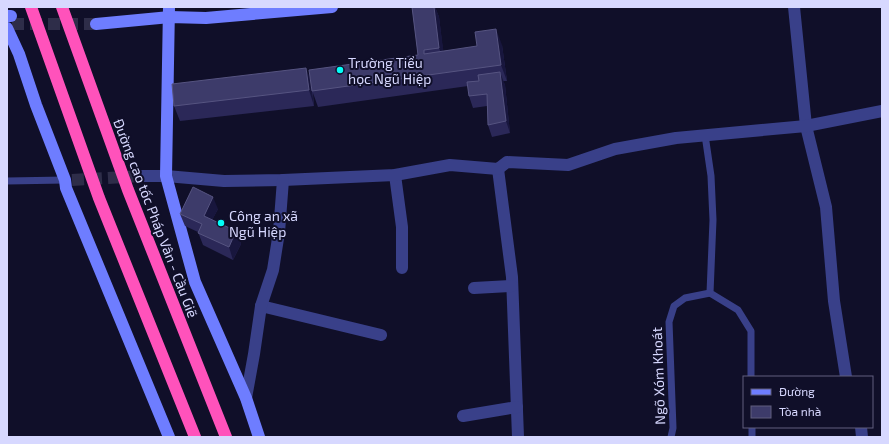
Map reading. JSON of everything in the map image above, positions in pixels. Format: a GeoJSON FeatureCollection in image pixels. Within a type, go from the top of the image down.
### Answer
{"type":"FeatureCollection","features":[{"type":"Feature","properties":{"kind":"highway"},"geometry":{"type":"LineString","coordinates":[[31,7],[99,198],[195,437]]}},
{"type":"Feature","properties":{"kind":"highway","name":"Đường cao tốc Pháp Vân - Cầu Giẽ"},"geometry":{"type":"LineString","coordinates":[[62,7],[128,190],[226,437]]}},
{"type":"Feature","properties":{"kind":"street"},"geometry":{"type":"LineString","coordinates":[[95,20],[132,20],[170,12],[206,18],[332,7]]}},
{"type":"Feature","properties":{"kind":"street"},"geometry":{"type":"LineString","coordinates":[[794,7],[806,126],[826,207],[834,301],[846,376]]}},
{"type":"Feature","properties":{"kind":"street"},"geometry":{"type":"LineString","coordinates":[[170,12],[166,176],[195,282],[246,398],[259,437]]}},
{"type":"Feature","properties":{"kind":"street"},"geometry":{"type":"LineString","coordinates":[[9,21],[36,105],[69,180],[66,188],[169,437]]}},
{"type":"Feature","properties":{"kind":"street"},"geometry":{"type":"LineString","coordinates":[[141,176],[166,176],[224,181],[283,180],[395,175],[450,165],[498,168],[508,162],[568,165],[615,149],[705,135],[806,126],[882,111]]}},
{"type":"Feature","properties":{"kind":"street"},"geometry":{"type":"LineString","coordinates":[[498,168],[512,286],[518,437]]}},
{"type":"Feature","properties":{"kind":"street"},"geometry":{"type":"LineString","coordinates":[[395,175],[402,227],[402,268]]}},
{"type":"Feature","properties":{"kind":"street"},"geometry":{"type":"LineString","coordinates":[[246,398],[261,306],[273,270],[279,232],[283,180]]}},
{"type":"Feature","properties":{"kind":"street"},"geometry":{"type":"LineString","coordinates":[[474,288],[512,286]]}},
{"type":"Feature","properties":{"kind":"street"},"geometry":{"type":"LineString","coordinates":[[261,306],[381,336]]}},
{"type":"Feature","properties":{"kind":"street"},"geometry":{"type":"LineString","coordinates":[[463,416],[517,407]]}},
{"type":"Feature","properties":{"kind":"lane"},"geometry":{"type":"LineString","coordinates":[[705,135],[711,176],[713,220],[710,293],[738,310],[751,331],[751,376]]}},
{"type":"Feature","properties":{"kind":"lane"},"geometry":{"type":"LineString","coordinates":[[7,181],[69,180]]}},
{"type":"Feature","properties":{"kind":"lane","name":"Ngõ Xóm Khoát"},"geometry":{"type":"LineString","coordinates":[[671,437],[673,428],[669,322],[674,306],[685,298],[710,293]]}},
{"type":"Feature","properties":{"kind":"building"},"geometry":{"type":"Polygon","coordinates":[[[412,7],[434,7],[439,48],[424,50],[424,54],[477,46],[475,32],[496,29],[501,65],[312,91],[309,70],[418,55],[412,7]]]}},
{"type":"Feature","properties":{"kind":"building"},"geometry":{"type":"Polygon","coordinates":[[[306,68],[309,90],[174,106],[172,84],[306,68]]]}},
{"type":"Feature","properties":{"kind":"building"},"geometry":{"type":"Polygon","coordinates":[[[500,72],[506,121],[488,125],[487,94],[469,96],[467,82],[479,81],[478,75],[500,72]]]}},
{"type":"Feature","properties":{"kind":"building"},"geometry":{"type":"Polygon","coordinates":[[[193,187],[213,197],[204,216],[236,231],[229,247],[198,233],[202,224],[180,214],[193,187]]]}},
{"type":"Feature","properties":{"kind":"tunnel"},"geometry":{"type":"LineString","coordinates":[[12,24],[96,24]]}},
{"type":"Feature","properties":{"kind":"tunnel"},"geometry":{"type":"LineString","coordinates":[[72,180],[141,176]]}},
{"type":"Feature","properties":{"kind":"place","name":"Trường Tiểu học Ngũ Hiệp"},"geometry":{"type":"Point","coordinates":[340,70]}},
{"type":"Feature","properties":{"kind":"place","name":"Công an xã Ngũ Hiệp"},"geometry":{"type":"Point","coordinates":[221,223]}}]}
